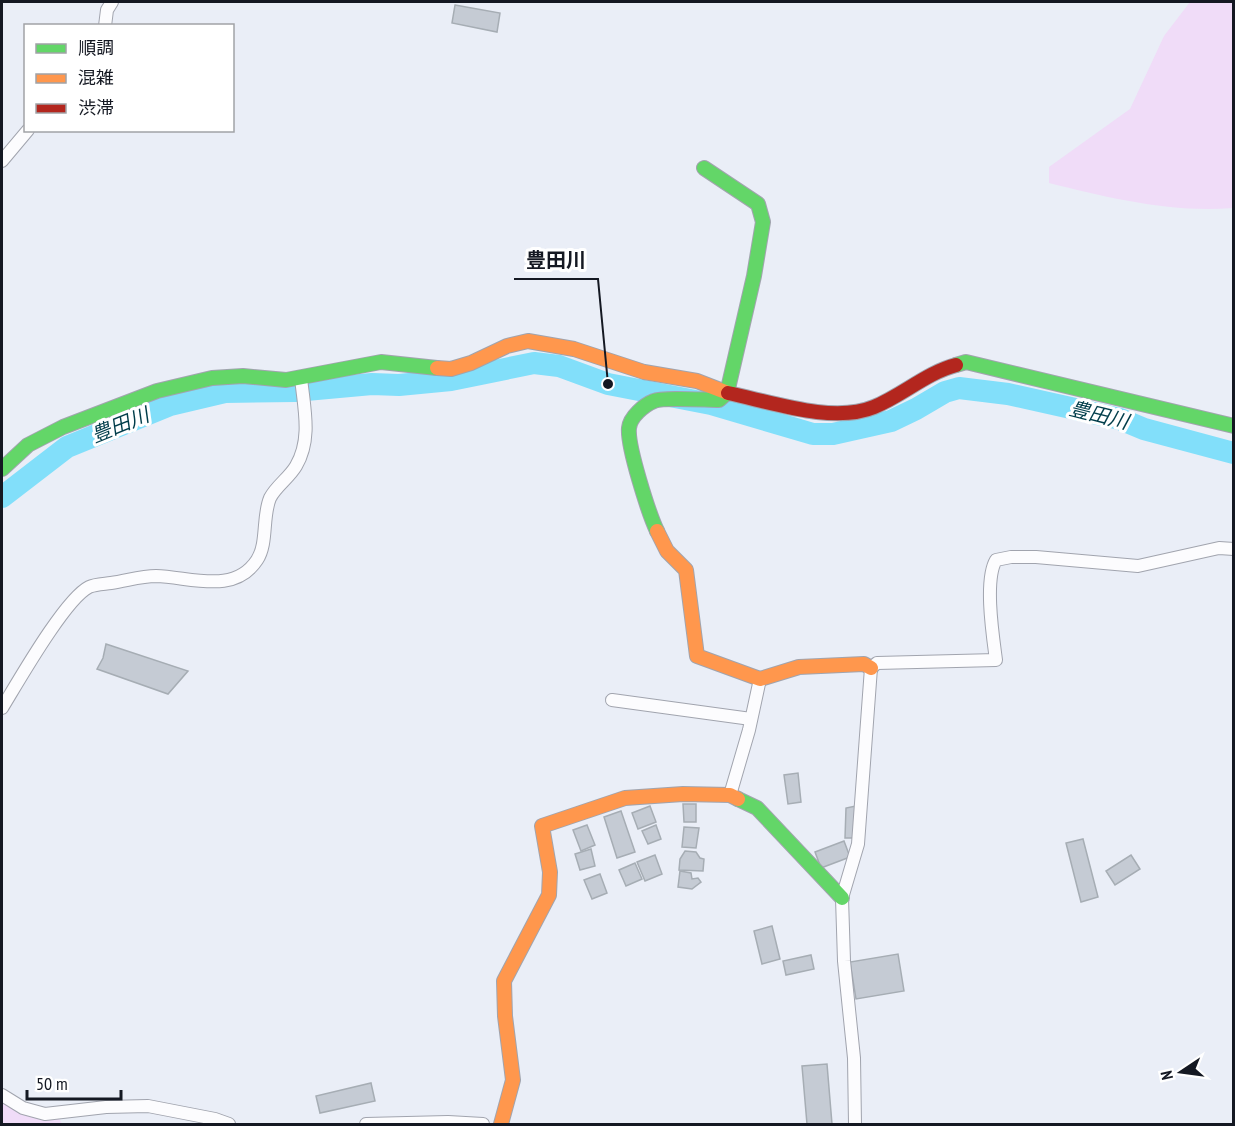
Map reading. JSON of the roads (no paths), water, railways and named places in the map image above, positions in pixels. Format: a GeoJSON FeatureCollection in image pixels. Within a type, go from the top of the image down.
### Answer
{"type":"FeatureCollection","features":[{"type":"Feature","properties":{"kind":"street"},"geometry":{"type":"LineString","coordinates":[[105,24],[107,10],[112,2]]}},
{"type":"Feature","properties":{"kind":"street"},"geometry":{"type":"LineString","coordinates":[[2,161],[26,132]]}},
{"type":"Feature","properties":{"kind":"street"},"geometry":{"type":"LineString","coordinates":[[704,168],[758,204],[763,222],[754,276],[727,393],[719,400],[655,400],[638,412],[629,426],[630,440],[649,515],[667,551],[686,570],[697,656],[760,679],[800,666],[864,664],[871,668]]}},
{"type":"Feature","properties":{"kind":"street"},"geometry":{"type":"LineString","coordinates":[[2,469],[28,445],[63,427],[157,390],[212,378],[243,376],[286,380],[381,362],[451,369],[471,363],[507,346],[528,341],[574,349],[644,372],[698,381],[720,388],[727,393],[826,414],[852,413],[874,407],[941,369],[966,362],[1233,426]]}},
{"type":"Feature","properties":{"kind":"street"},"geometry":{"type":"LineString","coordinates":[[2,708],[59,618],[72,600],[89,587],[155,576],[210,582],[235,580],[246,572],[258,558],[264,521],[271,497],[295,467],[305,447],[306,422],[301,378]]}},
{"type":"Feature","properties":{"kind":"street"},"geometry":{"type":"LineString","coordinates":[[855,1125],[855,1058],[844,961],[842,898],[858,844],[871,668],[877,663],[996,660],[990,582],[996,560],[1011,557],[1036,557],[1138,566],[1219,548],[1233,549]]}},
{"type":"Feature","properties":{"kind":"street"},"geometry":{"type":"LineString","coordinates":[[730,795],[760,679]]}},
{"type":"Feature","properties":{"kind":"street"},"geometry":{"type":"LineString","coordinates":[[612,700],[751,719]]}},
{"type":"Feature","properties":{"kind":"street"},"geometry":{"type":"LineString","coordinates":[[501,1125],[513,1080],[505,1016],[504,981],[549,895],[550,872],[542,826],[625,798],[683,794],[730,795],[757,808],[842,898]]}},
{"type":"Feature","properties":{"kind":"street"},"geometry":{"type":"LineString","coordinates":[[2,1095],[22,1108],[45,1114],[106,1107],[148,1106],[215,1119],[228,1125]]}},
{"type":"Feature","properties":{"kind":"street"},"geometry":{"type":"LineString","coordinates":[[366,1125],[448,1122],[483,1125]]}},
{"type":"Feature","properties":{"kind":"waterway","name":"豊田川"},"geometry":{"type":"LineString","coordinates":[[2,497],[67,447],[170,405],[225,392],[295,391],[451,380],[534,363],[559,366],[608,384],[711,404],[813,434],[833,434],[891,421],[945,392],[959,388],[1008,394],[1120,419],[1144,429],[1234,453]]}},
{"type":"Feature","properties":{"kind":"place","name":"豊田川"},"geometry":{"type":"Point","coordinates":[608,384]}}]}
